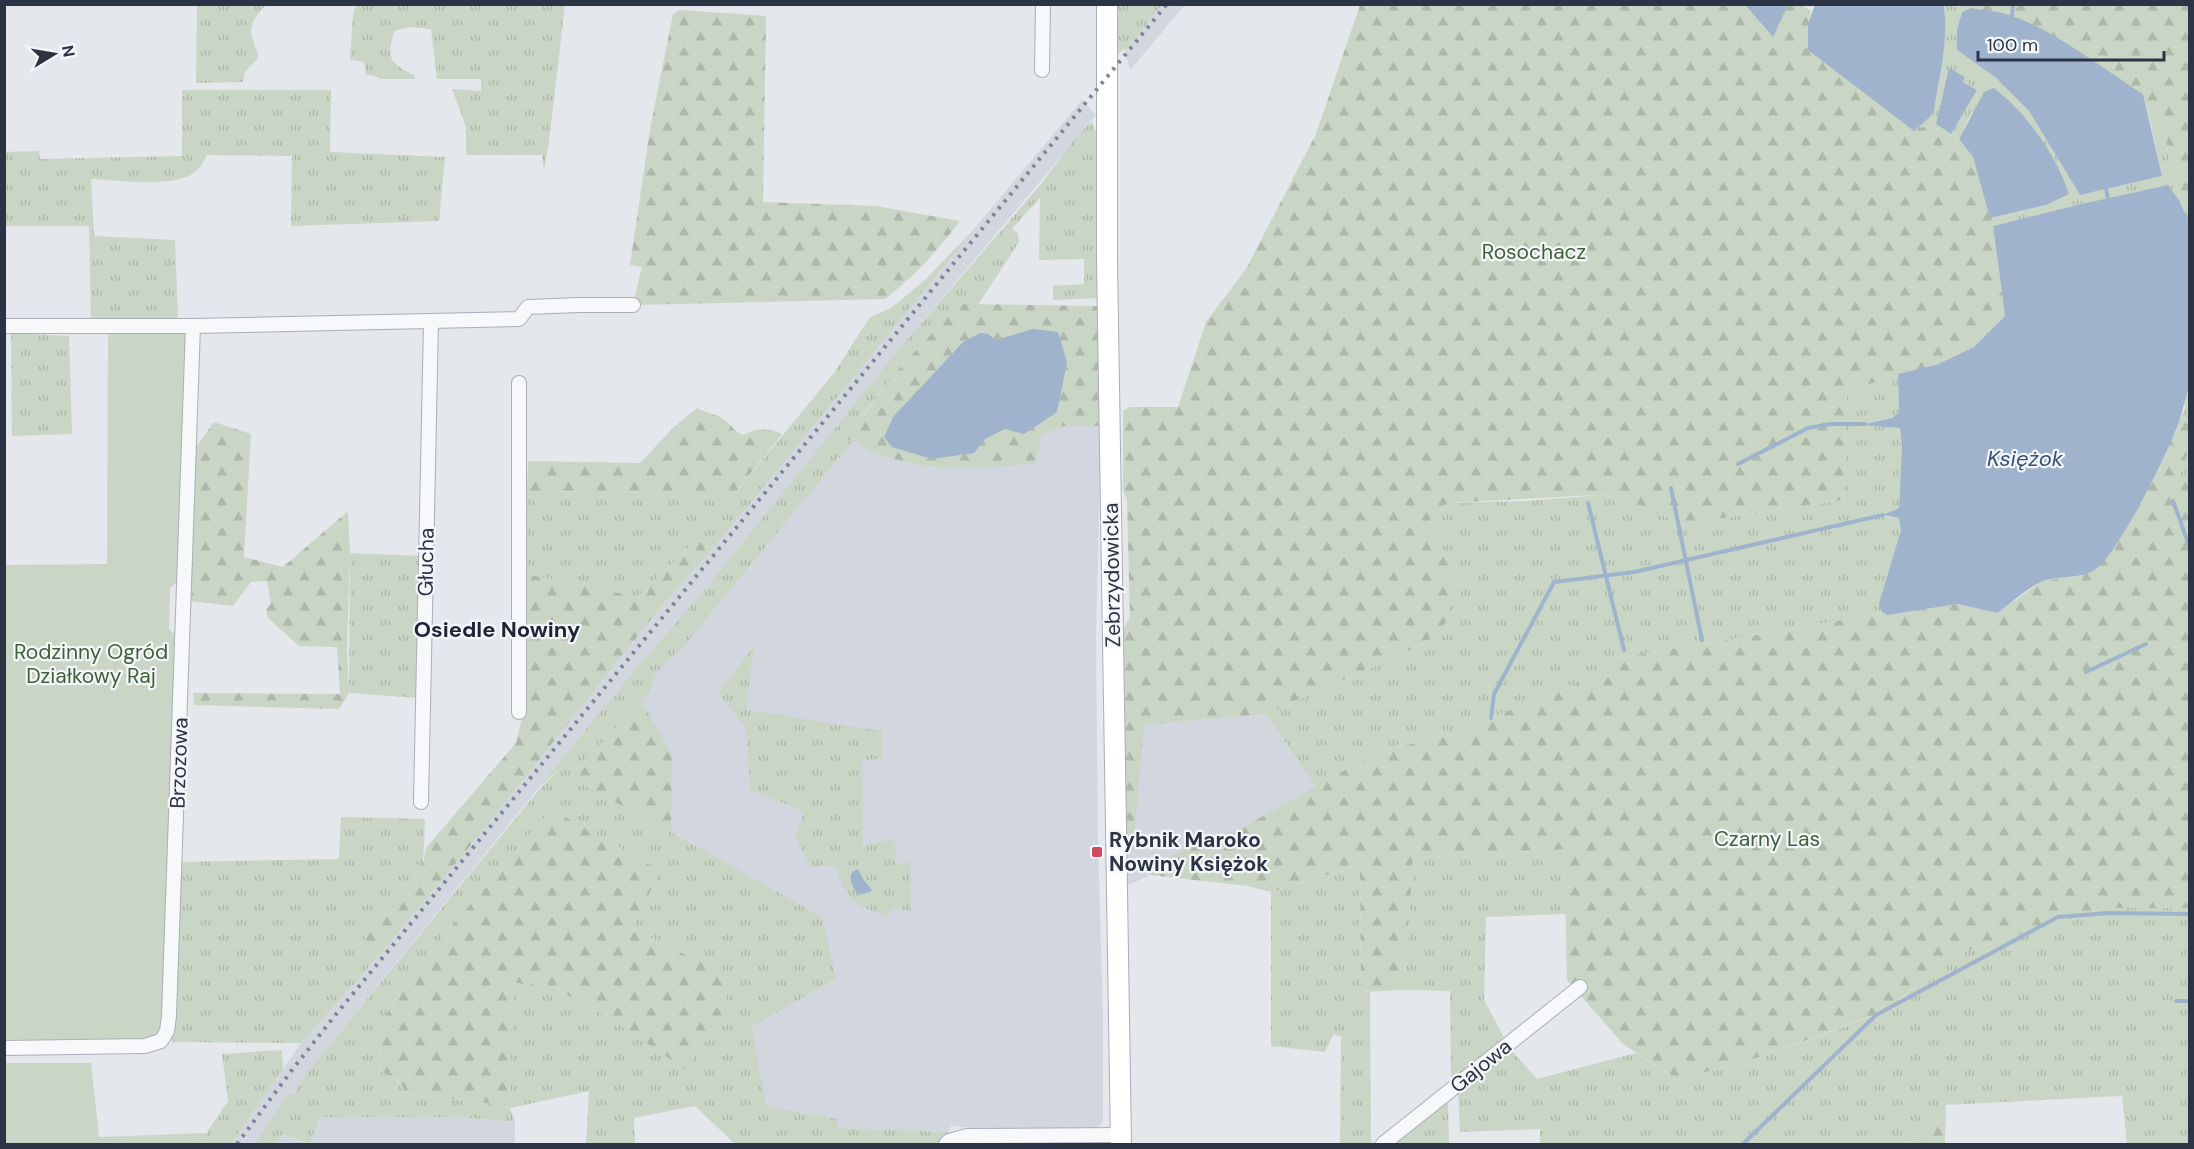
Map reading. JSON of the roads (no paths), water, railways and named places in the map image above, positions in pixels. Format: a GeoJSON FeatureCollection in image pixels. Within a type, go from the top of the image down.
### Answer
{"type":"FeatureCollection","features":[{"type":"Feature","properties":{"kind":"street"},"geometry":{"type":"LineString","coordinates":[[1042,4],[1042,69]]}},
{"type":"Feature","properties":{"kind":"street","name":"Zebrzydowicka"},"geometry":{"type":"LineString","coordinates":[[1107,4],[1107,260],[1121,1140]]}},
{"type":"Feature","properties":{"kind":"street"},"geometry":{"type":"LineString","coordinates":[[4,326],[193,326],[519,320],[528,307],[633,305]]}},
{"type":"Feature","properties":{"kind":"street","name":"Głucha"},"geometry":{"type":"LineString","coordinates":[[421,802],[430,322]]}},
{"type":"Feature","properties":{"kind":"street","name":"Brzozowa"},"geometry":{"type":"LineString","coordinates":[[4,1048],[145,1046],[161,1041],[166,1031],[169,1016],[193,326]]}},
{"type":"Feature","properties":{"kind":"street"},"geometry":{"type":"LineString","coordinates":[[519,383],[519,712]]}},
{"type":"Feature","properties":{"kind":"street","name":"Gajowa"},"geometry":{"type":"LineString","coordinates":[[1383,1144],[1580,987]]}},
{"type":"Feature","properties":{"kind":"street"},"geometry":{"type":"LineString","coordinates":[[946,1144],[967,1136],[1121,1140]]}},
{"type":"Feature","properties":{"kind":"water"},"geometry":{"type":"Polygon","coordinates":[[[1745,5],[1788,5],[1773,37],[1745,5]]]}},
{"type":"Feature","properties":{"kind":"water"},"geometry":{"type":"Polygon","coordinates":[[[1815,5],[1941,5],[1944,7],[1945,33],[1934,111],[1914,131],[1808,50],[1808,23],[1815,5]]]}},
{"type":"Feature","properties":{"kind":"water"},"geometry":{"type":"Polygon","coordinates":[[[1971,8],[2007,14],[2028,22],[2079,51],[2143,94],[2162,176],[2080,195],[2029,111],[1995,77],[1957,50],[1957,29],[1962,12],[1971,8]]]}},
{"type":"Feature","properties":{"kind":"water"},"geometry":{"type":"Polygon","coordinates":[[[1949,68],[1965,77],[1963,82],[1977,90],[1951,134],[1936,124],[1949,68]]]}},
{"type":"Feature","properties":{"kind":"water"},"geometry":{"type":"Polygon","coordinates":[[[1994,88],[2018,110],[2039,136],[2056,164],[2069,194],[2046,205],[1990,218],[1973,157],[1959,139],[1984,92],[1994,88]]]}},
{"type":"Feature","properties":{"kind":"water","name":"Księżok"},"geometry":{"type":"Polygon","coordinates":[[[2168,185],[2179,200],[2189,222],[2189,389],[2177,427],[2161,463],[2114,548],[2103,563],[2093,571],[2039,583],[1998,613],[1957,604],[1887,615],[1881,611],[1879,603],[1901,530],[1899,518],[1883,515],[1899,508],[1902,445],[1900,428],[1865,424],[1892,418],[1899,413],[1898,374],[1936,365],[1974,347],[2005,316],[1993,226],[2168,185]]]}},
{"type":"Feature","properties":{"kind":"water"},"geometry":{"type":"Polygon","coordinates":[[[1033,329],[1058,332],[1067,362],[1057,412],[1024,434],[1005,429],[985,439],[974,453],[932,459],[892,447],[884,437],[893,417],[963,342],[980,333],[988,334],[996,340],[1033,329]]]}},
{"type":"Feature","properties":{"kind":"water"},"geometry":{"type":"Polygon","coordinates":[[[858,869],[872,890],[858,895],[852,884],[851,874],[858,869]]]}},
{"type":"Feature","properties":{"kind":"waterway"},"geometry":{"type":"LineString","coordinates":[[2012,16],[2013,4]]}},
{"type":"Feature","properties":{"kind":"waterway"},"geometry":{"type":"LineString","coordinates":[[2106,189],[2108,198]]}},
{"type":"Feature","properties":{"kind":"waterway"},"geometry":{"type":"LineString","coordinates":[[1738,464],[1808,428],[1831,424],[1865,424]]}},
{"type":"Feature","properties":{"kind":"waterway"},"geometry":{"type":"LineString","coordinates":[[1671,488],[1702,640]]}},
{"type":"Feature","properties":{"kind":"waterway"},"geometry":{"type":"LineString","coordinates":[[2173,501],[2190,548]]}},
{"type":"Feature","properties":{"kind":"waterway"},"geometry":{"type":"LineString","coordinates":[[1588,503],[1624,650]]}},
{"type":"Feature","properties":{"kind":"waterway"},"geometry":{"type":"LineString","coordinates":[[1491,718],[1494,694],[1554,582],[1634,572],[1883,515]]}},
{"type":"Feature","properties":{"kind":"waterway"},"geometry":{"type":"LineString","coordinates":[[2086,672],[2146,644]]}},
{"type":"Feature","properties":{"kind":"waterway"},"geometry":{"type":"LineString","coordinates":[[1743,1144],[1876,1015],[2058,917],[2109,913],[2190,914]]}},
{"type":"Feature","properties":{"kind":"waterway"},"geometry":{"type":"LineString","coordinates":[[2176,1001],[2190,1001]]}},
{"type":"Feature","properties":{"kind":"railway"},"geometry":{"type":"LineString","coordinates":[[237,1144],[333,1018],[1167,4]]}},
{"type":"Feature","properties":{"kind":"place","name":"Rybnik Maroko Nowiny Księżok"},"geometry":{"type":"Point","coordinates":[1097,852]}},
{"type":"Feature","properties":{"kind":"district","name":"Osiedle Nowiny"},"geometry":{"type":"Point","coordinates":[497,629]}},
{"type":"Feature","properties":{"kind":"park label","name":"Rosochacz"},"geometry":{"type":"Point","coordinates":[1534,252]}},
{"type":"Feature","properties":{"kind":"park label","name":"Rodzinny Ogród Działkowy Raj"},"geometry":{"type":"Point","coordinates":[91,664]}},
{"type":"Feature","properties":{"kind":"park label","name":"Czarny Las"},"geometry":{"type":"Point","coordinates":[1767,839]}}]}
